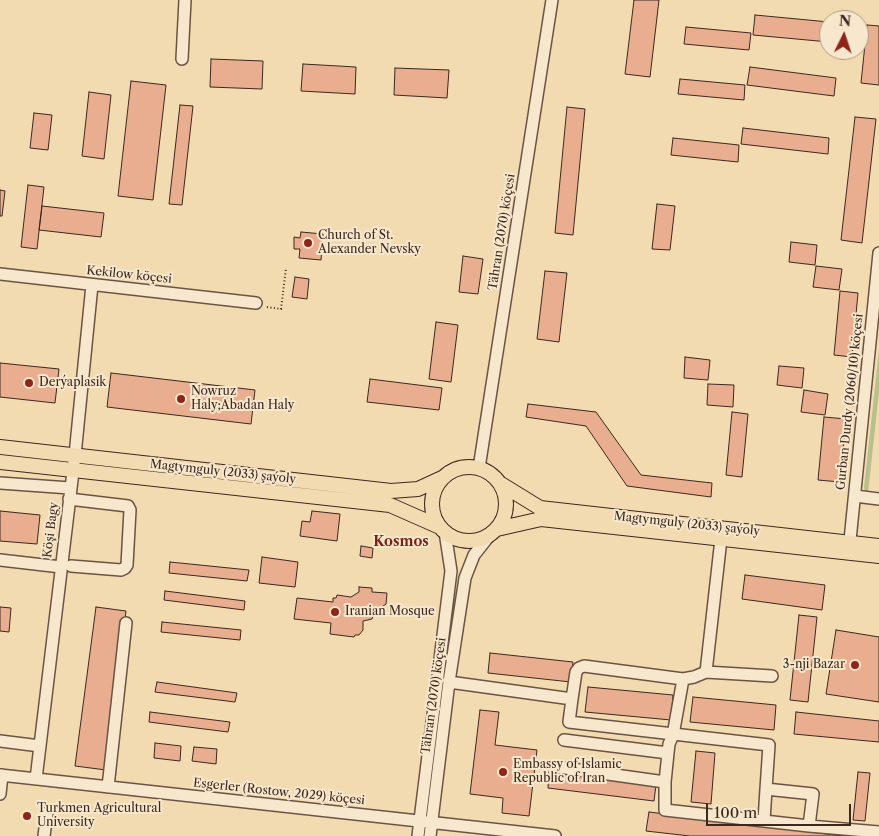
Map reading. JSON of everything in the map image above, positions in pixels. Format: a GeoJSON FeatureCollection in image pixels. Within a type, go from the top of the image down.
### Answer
{"type":"FeatureCollection","features":[{"type":"Feature","properties":{"kind":"main road","name":"Magtymguly (2033) şaýoly"},"geometry":{"type":"LineString","coordinates":[[0,447],[391,490],[418,490],[444,477]]}},
{"type":"Feature","properties":{"kind":"main road","name":"Magtymguly (2033) şaýoly"},"geometry":{"type":"LineString","coordinates":[[0,462],[390,505],[442,530]]}},
{"type":"Feature","properties":{"kind":"main road"},"geometry":{"type":"LineString","coordinates":[[478,468],[491,474],[501,484],[507,504],[504,518],[493,533],[476,541],[463,541],[442,530],[434,515],[432,501],[436,488],[444,477],[457,469],[478,468]]}},
{"type":"Feature","properties":{"kind":"main road","name":"Magtymguly (2033) şaýoly"},"geometry":{"type":"LineString","coordinates":[[501,484],[540,508],[849,548],[879,556]]}},
{"type":"Feature","properties":{"kind":"main road","name":"Magtymguly (2033) şaýoly"},"geometry":{"type":"LineString","coordinates":[[493,533],[541,519],[721,539],[849,548],[879,546]]}},
{"type":"Feature","properties":{"kind":"street"},"geometry":{"type":"LineString","coordinates":[[182,59],[185,0]]}},
{"type":"Feature","properties":{"kind":"street","name":"Tähran (2070) köçesi"},"geometry":{"type":"LineString","coordinates":[[478,468],[552,0]]}},
{"type":"Feature","properties":{"kind":"street","name":"Gurban Durdy (2060/10) köçesi"},"geometry":{"type":"LineString","coordinates":[[849,548],[879,253]]}},
{"type":"Feature","properties":{"kind":"street","name":"Kekilow köçesi"},"geometry":{"type":"LineString","coordinates":[[0,274],[262,305]]}},
{"type":"Feature","properties":{"kind":"street","name":"Köşi Bagy"},"geometry":{"type":"LineString","coordinates":[[36,779],[66,566],[70,493],[92,285]]}},
{"type":"Feature","properties":{"kind":"street"},"geometry":{"type":"LineString","coordinates":[[0,483],[70,493],[128,506],[130,510],[127,565],[121,570],[0,560]]}},
{"type":"Feature","properties":{"kind":"street"},"geometry":{"type":"LineString","coordinates":[[855,496],[879,499]]}},
{"type":"Feature","properties":{"kind":"street","name":"Tähran (2070) köçesi"},"geometry":{"type":"LineString","coordinates":[[430,836],[425,822],[451,571],[442,530]]}},
{"type":"Feature","properties":{"kind":"street","name":"Tähran (2070) köçesi"},"geometry":{"type":"LineString","coordinates":[[418,836],[425,822],[465,578],[474,555],[493,533]]}},
{"type":"Feature","properties":{"kind":"street"},"geometry":{"type":"LineString","coordinates":[[706,672],[721,539]]}},
{"type":"Feature","properties":{"kind":"street"},"geometry":{"type":"LineString","coordinates":[[108,787],[126,623]]}},
{"type":"Feature","properties":{"kind":"street"},"geometry":{"type":"LineString","coordinates":[[764,821],[769,745],[569,722],[576,672],[584,666],[683,679],[706,672],[772,676]]}},
{"type":"Feature","properties":{"kind":"street"},"geometry":{"type":"LineString","coordinates":[[683,679],[673,735],[669,744],[665,782],[664,808],[666,811],[879,832]]}},
{"type":"Feature","properties":{"kind":"street"},"geometry":{"type":"LineString","coordinates":[[449,682],[572,699]]}},
{"type":"Feature","properties":{"kind":"street"},"geometry":{"type":"LineString","coordinates":[[564,740],[668,753]]}},
{"type":"Feature","properties":{"kind":"street"},"geometry":{"type":"LineString","coordinates":[[0,741],[40,746]]}},
{"type":"Feature","properties":{"kind":"street"},"geometry":{"type":"LineString","coordinates":[[558,767],[665,782]]}},
{"type":"Feature","properties":{"kind":"street"},"geometry":{"type":"LineString","coordinates":[[0,794],[1,775]]}},
{"type":"Feature","properties":{"kind":"street","name":"Esgerler (Rostow, 2029) köçesi"},"geometry":{"type":"LineString","coordinates":[[1,775],[555,836]]}},
{"type":"Feature","properties":{"kind":"street"},"geometry":{"type":"LineString","coordinates":[[766,789],[813,794],[810,826]]}},
{"type":"Feature","properties":{"kind":"street"},"geometry":{"type":"LineString","coordinates":[[44,836],[47,813]]}},
{"type":"Feature","properties":{"kind":"path"},"geometry":{"type":"LineString","coordinates":[[262,305],[281,309],[286,268]]}},
{"type":"Feature","properties":{"kind":"green space"},"geometry":{"type":"Polygon","coordinates":[[[879,350],[879,392],[868,493],[864,488],[879,350]]]}},
{"type":"Feature","properties":{"kind":"building"},"geometry":{"type":"Polygon","coordinates":[[[634,0],[659,0],[650,77],[625,74],[634,0]]]}},
{"type":"Feature","properties":{"kind":"building"},"geometry":{"type":"Polygon","coordinates":[[[755,15],[819,21],[819,41],[753,35],[755,15]]]}},
{"type":"Feature","properties":{"kind":"building"},"geometry":{"type":"Polygon","coordinates":[[[869,25],[879,26],[879,85],[861,83],[863,60],[869,60],[869,25]]]}},
{"type":"Feature","properties":{"kind":"building"},"geometry":{"type":"Polygon","coordinates":[[[686,27],[751,33],[749,50],[684,44],[686,27]]]}},
{"type":"Feature","properties":{"kind":"building"},"geometry":{"type":"Polygon","coordinates":[[[211,59],[263,61],[262,89],[210,87],[211,59]]]}},
{"type":"Feature","properties":{"kind":"building"},"geometry":{"type":"Polygon","coordinates":[[[303,64],[356,67],[355,94],[301,91],[303,64]]]}},
{"type":"Feature","properties":{"kind":"building"},"geometry":{"type":"Polygon","coordinates":[[[750,67],[836,78],[834,96],[747,85],[750,67]]]}},
{"type":"Feature","properties":{"kind":"building"},"geometry":{"type":"Polygon","coordinates":[[[395,68],[449,70],[447,98],[394,95],[395,68]]]}},
{"type":"Feature","properties":{"kind":"building"},"geometry":{"type":"Polygon","coordinates":[[[680,79],[745,85],[744,100],[678,94],[680,79]]]}},
{"type":"Feature","properties":{"kind":"building"},"geometry":{"type":"Polygon","coordinates":[[[131,81],[166,85],[153,200],[118,196],[131,81]]]}},
{"type":"Feature","properties":{"kind":"building"},"geometry":{"type":"Polygon","coordinates":[[[89,92],[111,95],[104,159],[82,156],[89,92]]]}},
{"type":"Feature","properties":{"kind":"building"},"geometry":{"type":"Polygon","coordinates":[[[180,105],[193,106],[182,205],[169,204],[180,105]]]}},
{"type":"Feature","properties":{"kind":"building"},"geometry":{"type":"Polygon","coordinates":[[[567,107],[585,109],[573,235],[555,233],[567,107]]]}},
{"type":"Feature","properties":{"kind":"building"},"geometry":{"type":"Polygon","coordinates":[[[34,113],[52,115],[48,150],[30,148],[34,113]]]}},
{"type":"Feature","properties":{"kind":"building"},"geometry":{"type":"Polygon","coordinates":[[[855,117],[876,119],[862,243],[841,240],[855,117]]]}},
{"type":"Feature","properties":{"kind":"building"},"geometry":{"type":"Polygon","coordinates":[[[743,128],[829,138],[828,154],[741,144],[743,128]]]}},
{"type":"Feature","properties":{"kind":"building"},"geometry":{"type":"Polygon","coordinates":[[[673,138],[739,145],[738,162],[671,155],[673,138]]]}},
{"type":"Feature","properties":{"kind":"building"},"geometry":{"type":"Polygon","coordinates":[[[28,185],[44,187],[37,249],[21,247],[28,185]]]}},
{"type":"Feature","properties":{"kind":"building"},"geometry":{"type":"Polygon","coordinates":[[[0,190],[5,191],[2,216],[0,216],[0,190]]]}},
{"type":"Feature","properties":{"kind":"building"},"geometry":{"type":"Polygon","coordinates":[[[657,204],[675,206],[670,250],[652,249],[657,204]]]}},
{"type":"Feature","properties":{"kind":"building"},"geometry":{"type":"Polygon","coordinates":[[[42,206],[104,213],[101,237],[39,230],[42,206]]]}},
{"type":"Feature","properties":{"kind":"building","name":"Church of St. Alexander Nevsky"},"geometry":{"type":"Polygon","coordinates":[[[301,232],[323,234],[321,260],[299,258],[300,249],[294,249],[294,237],[300,238],[301,232]]]}},
{"type":"Feature","properties":{"kind":"building"},"geometry":{"type":"Polygon","coordinates":[[[791,242],[817,245],[815,265],[789,262],[791,242]]]}},
{"type":"Feature","properties":{"kind":"building"},"geometry":{"type":"Polygon","coordinates":[[[463,256],[483,259],[478,294],[459,292],[463,256]]]}},
{"type":"Feature","properties":{"kind":"building"},"geometry":{"type":"Polygon","coordinates":[[[816,266],[842,269],[839,290],[813,287],[816,266]]]}},
{"type":"Feature","properties":{"kind":"building"},"geometry":{"type":"Polygon","coordinates":[[[545,271],[567,273],[559,342],[537,339],[545,271]]]}},
{"type":"Feature","properties":{"kind":"building"},"geometry":{"type":"Polygon","coordinates":[[[295,277],[309,279],[307,299],[292,297],[295,277]]]}},
{"type":"Feature","properties":{"kind":"building"},"geometry":{"type":"Polygon","coordinates":[[[840,291],[858,293],[852,357],[834,355],[840,291]]]}},
{"type":"Feature","properties":{"kind":"building"},"geometry":{"type":"Polygon","coordinates":[[[436,322],[458,325],[451,382],[429,379],[436,322]]]}},
{"type":"Feature","properties":{"kind":"building"},"geometry":{"type":"Polygon","coordinates":[[[685,357],[710,360],[708,380],[684,378],[685,357]]]}},
{"type":"Feature","properties":{"kind":"building","name":"Derýaplasik"},"geometry":{"type":"Polygon","coordinates":[[[0,363],[59,369],[55,403],[0,397],[0,363]]]}},
{"type":"Feature","properties":{"kind":"building"},"geometry":{"type":"Polygon","coordinates":[[[779,366],[804,368],[802,388],[777,385],[779,366]]]}},
{"type":"Feature","properties":{"kind":"building","name":"Nowruz Haly;Abadan Haly"},"geometry":{"type":"Polygon","coordinates":[[[111,373],[255,390],[251,424],[107,407],[111,373]]]}},
{"type":"Feature","properties":{"kind":"building"},"geometry":{"type":"Polygon","coordinates":[[[370,379],[442,388],[439,410],[367,402],[370,379]]]}},
{"type":"Feature","properties":{"kind":"building"},"geometry":{"type":"Polygon","coordinates":[[[708,384],[734,385],[733,407],[707,405],[708,384]]]}},
{"type":"Feature","properties":{"kind":"building"},"geometry":{"type":"Polygon","coordinates":[[[804,390],[828,394],[825,415],[801,412],[804,390]]]}},
{"type":"Feature","properties":{"kind":"building"},"geometry":{"type":"Polygon","coordinates":[[[528,404],[596,412],[641,475],[712,483],[711,497],[627,486],[586,426],[526,417],[528,404]]]}},
{"type":"Feature","properties":{"kind":"building"},"geometry":{"type":"Polygon","coordinates":[[[732,412],[748,414],[742,477],[726,475],[732,412]]]}},
{"type":"Feature","properties":{"kind":"building"},"geometry":{"type":"Polygon","coordinates":[[[824,417],[846,419],[840,482],[818,480],[824,417]]]}},
{"type":"Feature","properties":{"kind":"building"},"geometry":{"type":"Polygon","coordinates":[[[0,511],[40,515],[37,544],[0,541],[0,511]]]}},
{"type":"Feature","properties":{"kind":"building"},"geometry":{"type":"Polygon","coordinates":[[[312,511],[340,514],[337,541],[300,536],[302,521],[310,522],[312,511]]]}},
{"type":"Feature","properties":{"kind":"building"},"geometry":{"type":"Polygon","coordinates":[[[361,546],[373,548],[372,558],[360,556],[361,546]]]}},
{"type":"Feature","properties":{"kind":"building"},"geometry":{"type":"Polygon","coordinates":[[[262,557],[298,562],[295,587],[259,583],[262,557]]]}},
{"type":"Feature","properties":{"kind":"building"},"geometry":{"type":"Polygon","coordinates":[[[170,562],[249,570],[247,581],[169,573],[170,562]]]}},
{"type":"Feature","properties":{"kind":"building"},"geometry":{"type":"Polygon","coordinates":[[[745,575],[825,585],[822,610],[742,599],[745,575]]]}},
{"type":"Feature","properties":{"kind":"building","name":"Iranian Mosque"},"geometry":{"type":"Polygon","coordinates":[[[359,587],[372,588],[372,592],[387,593],[386,604],[379,609],[375,609],[372,619],[363,621],[363,630],[359,635],[354,637],[330,634],[331,623],[294,619],[297,598],[333,602],[333,598],[336,598],[337,595],[351,597],[359,592],[359,587]]]}},
{"type":"Feature","properties":{"kind":"building"},"geometry":{"type":"Polygon","coordinates":[[[165,591],[245,601],[244,610],[164,600],[165,591]]]}},
{"type":"Feature","properties":{"kind":"building"},"geometry":{"type":"Polygon","coordinates":[[[0,607],[11,608],[9,632],[0,631],[0,607]]]}},
{"type":"Feature","properties":{"kind":"building"},"geometry":{"type":"Polygon","coordinates":[[[96,607],[126,611],[106,770],[75,766],[96,607]]]}},
{"type":"Feature","properties":{"kind":"building"},"geometry":{"type":"Polygon","coordinates":[[[799,615],[817,617],[808,702],[790,700],[799,615]]]}},
{"type":"Feature","properties":{"kind":"building"},"geometry":{"type":"Polygon","coordinates":[[[162,622],[241,630],[240,640],[161,632],[162,622]]]}},
{"type":"Feature","properties":{"kind":"building","name":"3-nji Bazar"},"geometry":{"type":"Polygon","coordinates":[[[836,630],[879,637],[879,702],[826,694],[836,630]]]}},
{"type":"Feature","properties":{"kind":"building"},"geometry":{"type":"Polygon","coordinates":[[[490,653],[573,662],[571,682],[488,673],[490,653]]]}},
{"type":"Feature","properties":{"kind":"building"},"geometry":{"type":"Polygon","coordinates":[[[157,682],[237,693],[235,702],[155,692],[157,682]]]}},
{"type":"Feature","properties":{"kind":"building"},"geometry":{"type":"Polygon","coordinates":[[[588,687],[673,695],[671,720],[585,712],[588,687]]]}},
{"type":"Feature","properties":{"kind":"building"},"geometry":{"type":"Polygon","coordinates":[[[693,697],[776,705],[774,730],[690,722],[693,697]]]}},
{"type":"Feature","properties":{"kind":"building","name":"Embassy of Islamic Republic of Iran"},"geometry":{"type":"Polygon","coordinates":[[[480,710],[499,712],[495,745],[537,750],[529,816],[502,813],[503,798],[470,794],[480,710]]]}},
{"type":"Feature","properties":{"kind":"building"},"geometry":{"type":"Polygon","coordinates":[[[150,712],[230,722],[228,732],[149,722],[150,712]]]}},
{"type":"Feature","properties":{"kind":"building"},"geometry":{"type":"Polygon","coordinates":[[[796,712],[879,721],[879,742],[794,734],[796,712]]]}},
{"type":"Feature","properties":{"kind":"building"},"geometry":{"type":"Polygon","coordinates":[[[155,743],[181,746],[180,761],[154,758],[155,743]]]}},
{"type":"Feature","properties":{"kind":"building"},"geometry":{"type":"Polygon","coordinates":[[[194,747],[217,749],[216,764],[192,761],[194,747]]]}},
{"type":"Feature","properties":{"kind":"building"},"geometry":{"type":"Polygon","coordinates":[[[696,751],[715,753],[711,804],[691,802],[696,751]]]}},
{"type":"Feature","properties":{"kind":"building"},"geometry":{"type":"Polygon","coordinates":[[[549,772],[656,785],[654,801],[548,788],[549,772]]]}},
{"type":"Feature","properties":{"kind":"building"},"geometry":{"type":"Polygon","coordinates":[[[858,772],[870,773],[865,821],[853,820],[858,772]]]}},
{"type":"Feature","properties":{"kind":"building"},"geometry":{"type":"Polygon","coordinates":[[[649,812],[843,836],[690,836],[646,831],[649,812]]]}},
{"type":"Feature","properties":{"kind":"place","name":"Church of St. Alexander Nevsky"},"geometry":{"type":"Point","coordinates":[308,243]}},
{"type":"Feature","properties":{"kind":"place","name":"Derýaplasik"},"geometry":{"type":"Point","coordinates":[29,383]}},
{"type":"Feature","properties":{"kind":"place","name":"Nowruz Haly;Abadan Haly"},"geometry":{"type":"Point","coordinates":[181,399]}},
{"type":"Feature","properties":{"kind":"place","name":"Iranian Mosque"},"geometry":{"type":"Point","coordinates":[335,612]}},
{"type":"Feature","properties":{"kind":"place","name":"3-nji Bazar"},"geometry":{"type":"Point","coordinates":[855,665]}},
{"type":"Feature","properties":{"kind":"place","name":"Embassy of Islamic Republic of Iran"},"geometry":{"type":"Point","coordinates":[503,772]}},
{"type":"Feature","properties":{"kind":"place","name":"Turkmen Agricultural University"},"geometry":{"type":"Point","coordinates":[27,816]}},
{"type":"Feature","properties":{"kind":"district","name":"Kosmos"},"geometry":{"type":"Point","coordinates":[401,542]}}]}
